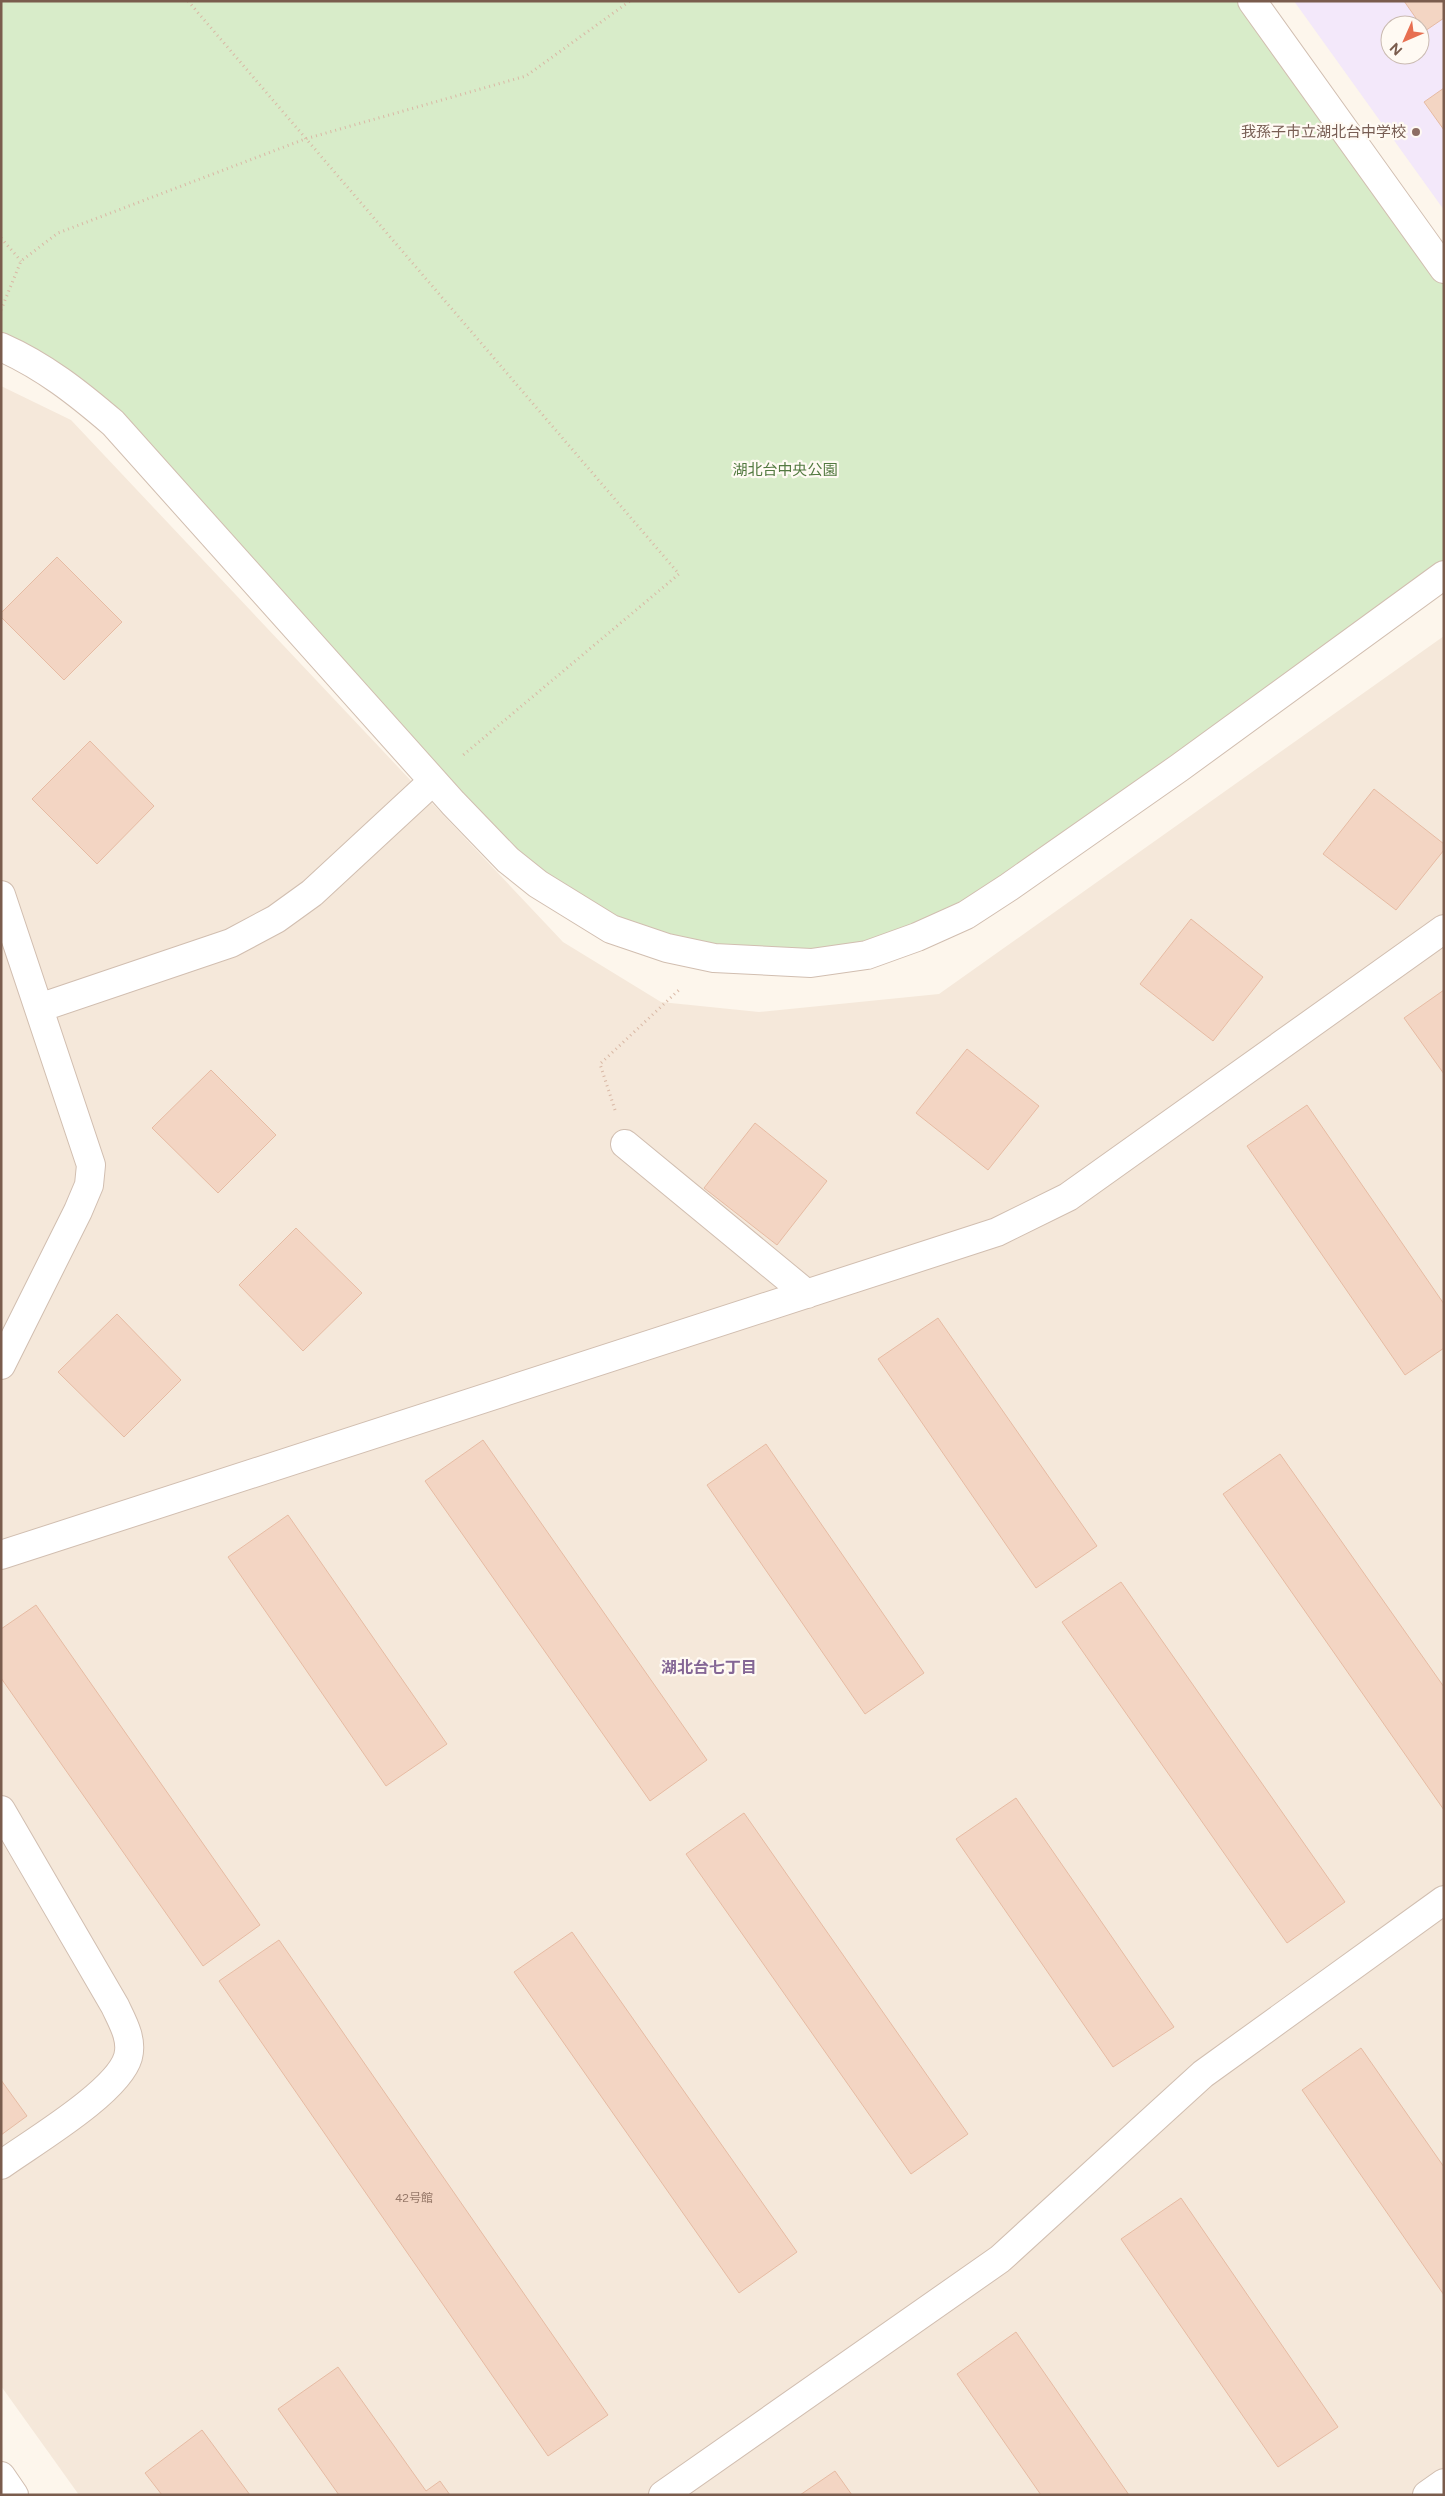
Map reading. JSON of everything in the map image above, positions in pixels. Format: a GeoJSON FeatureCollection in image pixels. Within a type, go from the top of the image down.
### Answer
{"type":"FeatureCollection","features":[{"type":"Feature","properties":{"kind":"street"},"geometry":{"type":"LineString","coordinates":[[1252,1],[1444,269]]}},
{"type":"Feature","properties":{"kind":"street"},"geometry":{"type":"LineString","coordinates":[[1,347],[34,362],[77,392],[113,423],[433,781],[508,860],[538,884],[612,929],[667,948],[714,958],[811,963],[867,955],[917,937],[966,915],[1171,773],[1444,575]]}},
{"type":"Feature","properties":{"kind":"street"},"geometry":{"type":"LineString","coordinates":[[39,1008],[231,943],[276,919],[312,894],[433,781]]}},
{"type":"Feature","properties":{"kind":"street"},"geometry":{"type":"LineString","coordinates":[[1,895],[91,1164],[89,1185],[1,1365]]}},
{"type":"Feature","properties":{"kind":"street"},"geometry":{"type":"LineString","coordinates":[[1,1555],[997,1232],[1068,1197],[1444,929]]}},
{"type":"Feature","properties":{"kind":"street"},"geometry":{"type":"LineString","coordinates":[[625,1144],[807,1294]]}},
{"type":"Feature","properties":{"kind":"street"},"geometry":{"type":"LineString","coordinates":[[1,1810],[115,2006],[128,2035],[128,2056],[114,2080],[96,2097],[1,2165]]}},
{"type":"Feature","properties":{"kind":"street"},"geometry":{"type":"LineString","coordinates":[[663,2495],[1000,2260],[1203,2074],[1444,1900]]}},
{"type":"Feature","properties":{"kind":"street"},"geometry":{"type":"LineString","coordinates":[[1,2476],[14,2495]]}},
{"type":"Feature","properties":{"kind":"street"},"geometry":{"type":"LineString","coordinates":[[1427,2495],[1444,2483]]}},
{"type":"Feature","properties":{"kind":"path"},"geometry":{"type":"LineString","coordinates":[[188,1],[679,574],[433,781]]}},
{"type":"Feature","properties":{"kind":"path"},"geometry":{"type":"LineString","coordinates":[[1,310],[21,261],[58,233],[305,138],[526,76],[630,1]]}},
{"type":"Feature","properties":{"kind":"path"},"geometry":{"type":"LineString","coordinates":[[1,238],[21,261]]}},
{"type":"Feature","properties":{"kind":"path"},"geometry":{"type":"LineString","coordinates":[[625,1144],[600,1064],[714,958]]}},
{"type":"Feature","properties":{"kind":"shaded area","name":"我孫子市立湖北台中学校"},"geometry":{"type":"Polygon","coordinates":[[[1294,1],[1444,1],[1444,210],[1294,1]]]}},
{"type":"Feature","properties":{"kind":"shaded area"},"geometry":{"type":"Polygon","coordinates":[[[1,386],[71,420],[563,942],[661,1002],[759,1012],[939,994],[1444,636],[1444,2495],[79,2495],[1,2386],[1,386]]]}},
{"type":"Feature","properties":{"kind":"green space","name":"湖北台中央公園"},"geometry":{"type":"Polygon","coordinates":[[[1,1],[1252,1],[1444,269],[1444,575],[1009,887],[867,955],[714,958],[538,884],[113,423],[1,347],[1,1]]]}},
{"type":"Feature","properties":{"kind":"building"},"geometry":{"type":"Polygon","coordinates":[[[1404,1],[1444,1],[1444,18],[1430,28],[1430,15],[1414,15],[1404,1]]]}},
{"type":"Feature","properties":{"kind":"building"},"geometry":{"type":"Polygon","coordinates":[[[1444,88],[1444,130],[1424,102],[1444,88]]]}},
{"type":"Feature","properties":{"kind":"building"},"geometry":{"type":"Polygon","coordinates":[[[57,557],[122,622],[64,680],[1,617],[1,613],[57,557]]]}},
{"type":"Feature","properties":{"kind":"building"},"geometry":{"type":"Polygon","coordinates":[[[90,741],[154,806],[97,864],[32,799],[90,741]]]}},
{"type":"Feature","properties":{"kind":"building"},"geometry":{"type":"Polygon","coordinates":[[[1374,789],[1444,844],[1444,850],[1396,910],[1323,854],[1374,789]]]}},
{"type":"Feature","properties":{"kind":"building"},"geometry":{"type":"Polygon","coordinates":[[[1191,919],[1263,977],[1213,1041],[1140,984],[1191,919]]]}},
{"type":"Feature","properties":{"kind":"building"},"geometry":{"type":"Polygon","coordinates":[[[1444,990],[1444,1074],[1404,1018],[1444,990]]]}},
{"type":"Feature","properties":{"kind":"building"},"geometry":{"type":"Polygon","coordinates":[[[967,1049],[1039,1106],[988,1170],[916,1113],[967,1049]]]}},
{"type":"Feature","properties":{"kind":"building"},"geometry":{"type":"Polygon","coordinates":[[[211,1070],[276,1135],[218,1193],[152,1128],[211,1070]]]}},
{"type":"Feature","properties":{"kind":"building"},"geometry":{"type":"Polygon","coordinates":[[[1307,1105],[1444,1304],[1444,1348],[1405,1375],[1247,1146],[1307,1105]]]}},
{"type":"Feature","properties":{"kind":"building"},"geometry":{"type":"Polygon","coordinates":[[[755,1123],[827,1181],[777,1245],[704,1188],[755,1123]]]}},
{"type":"Feature","properties":{"kind":"building"},"geometry":{"type":"Polygon","coordinates":[[[296,1228],[362,1293],[303,1351],[239,1285],[296,1228]]]}},
{"type":"Feature","properties":{"kind":"building"},"geometry":{"type":"Polygon","coordinates":[[[117,1314],[181,1380],[124,1437],[58,1372],[117,1314]]]}},
{"type":"Feature","properties":{"kind":"building"},"geometry":{"type":"Polygon","coordinates":[[[938,1318],[1097,1546],[1036,1588],[878,1359],[938,1318]]]}},
{"type":"Feature","properties":{"kind":"building"},"geometry":{"type":"Polygon","coordinates":[[[483,1440],[707,1760],[650,1801],[425,1481],[483,1440]]]}},
{"type":"Feature","properties":{"kind":"building"},"geometry":{"type":"Polygon","coordinates":[[[766,1444],[924,1673],[865,1714],[707,1485],[766,1444]]]}},
{"type":"Feature","properties":{"kind":"building"},"geometry":{"type":"Polygon","coordinates":[[[1280,1454],[1444,1687],[1444,1810],[1223,1494],[1280,1454]]]}},
{"type":"Feature","properties":{"kind":"building"},"geometry":{"type":"Polygon","coordinates":[[[288,1515],[447,1744],[386,1786],[228,1557],[288,1515]]]}},
{"type":"Feature","properties":{"kind":"building"},"geometry":{"type":"Polygon","coordinates":[[[1121,1582],[1345,1902],[1287,1943],[1062,1622],[1121,1582]]]}},
{"type":"Feature","properties":{"kind":"building"},"geometry":{"type":"Polygon","coordinates":[[[36,1605],[260,1925],[203,1966],[1,1678],[1,1629],[36,1605]]]}},
{"type":"Feature","properties":{"kind":"building"},"geometry":{"type":"Polygon","coordinates":[[[1016,1798],[1174,2027],[1113,2067],[956,1839],[1016,1798]]]}},
{"type":"Feature","properties":{"kind":"building"},"geometry":{"type":"Polygon","coordinates":[[[744,1813],[968,2134],[911,2174],[686,1854],[744,1813]]]}},
{"type":"Feature","properties":{"kind":"building"},"geometry":{"type":"Polygon","coordinates":[[[572,1932],[797,2252],[739,2293],[514,1972],[572,1932]]]}},
{"type":"Feature","properties":{"kind":"building"},"geometry":{"type":"Polygon","coordinates":[[[279,1940],[608,2415],[548,2456],[219,1981],[279,1940]]]}},
{"type":"Feature","properties":{"kind":"building"},"geometry":{"type":"Polygon","coordinates":[[[1361,2048],[1444,2167],[1444,2295],[1302,2090],[1361,2048]]]}},
{"type":"Feature","properties":{"kind":"building"},"geometry":{"type":"Polygon","coordinates":[[[1,2080],[27,2116],[1,2135],[1,2080]]]}},
{"type":"Feature","properties":{"kind":"building"},"geometry":{"type":"Polygon","coordinates":[[[1181,2198],[1338,2427],[1278,2467],[1121,2239],[1181,2198]]]}},
{"type":"Feature","properties":{"kind":"building"},"geometry":{"type":"Polygon","coordinates":[[[1016,2332],[1129,2495],[1041,2495],[957,2374],[1016,2332]]]}},
{"type":"Feature","properties":{"kind":"building"},"geometry":{"type":"Polygon","coordinates":[[[338,2367],[426,2491],[440,2481],[450,2495],[339,2495],[278,2409],[338,2367]]]}},
{"type":"Feature","properties":{"kind":"building"},"geometry":{"type":"Polygon","coordinates":[[[202,2430],[250,2495],[162,2495],[145,2473],[202,2430]]]}},
{"type":"Feature","properties":{"kind":"building"},"geometry":{"type":"Polygon","coordinates":[[[835,2471],[852,2495],[800,2495],[835,2471]]]}},
{"type":"Feature","properties":{"kind":"place","name":"我孫子市立湖北台中学校"},"geometry":{"type":"Point","coordinates":[1416,132]}},
{"type":"Feature","properties":{"kind":"district","name":"湖北台七丁目"},"geometry":{"type":"Point","coordinates":[709,1667]}}]}
